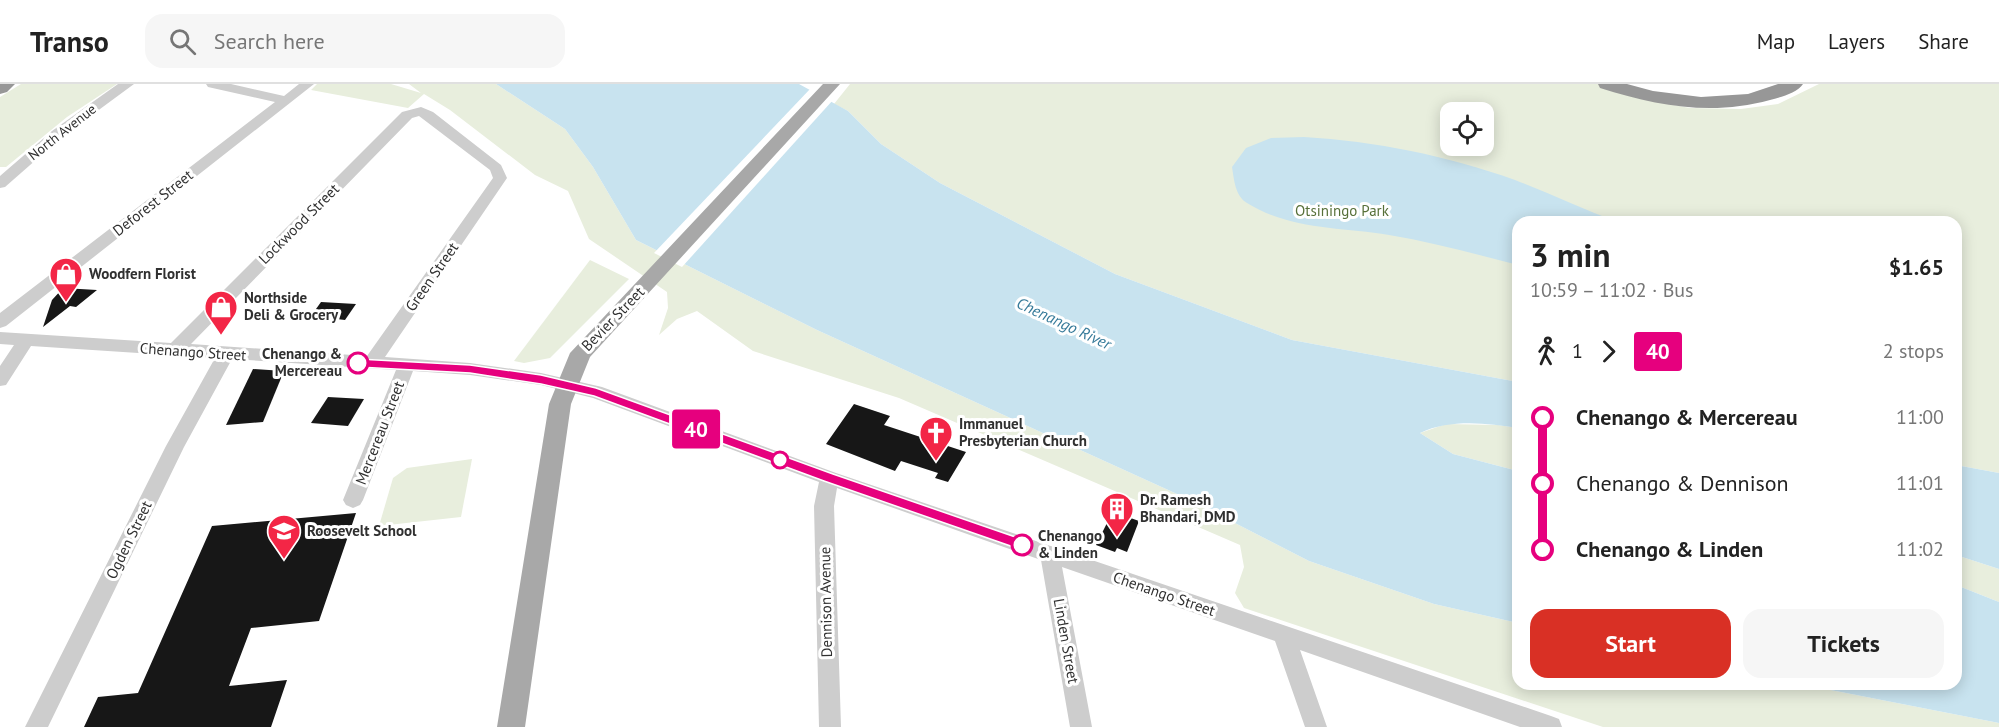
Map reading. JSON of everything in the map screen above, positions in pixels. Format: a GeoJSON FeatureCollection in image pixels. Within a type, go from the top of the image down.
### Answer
{"type":"FeatureCollection","features":[{"type":"Feature","properties":{"kind":"highway"},"geometry":{"type":"LineString","coordinates":[[0,88],[6,84]]}},
{"type":"Feature","properties":{"kind":"highway"},"geometry":{"type":"LineString","coordinates":[[1607,84],[1656,98],[1698,103],[1757,99],[1794,84]]}},
{"type":"Feature","properties":{"kind":"highway"},"geometry":{"type":"LineString","coordinates":[[1632,84],[1682,95],[1718,96],[1759,89],[1771,84]]}},
{"type":"Feature","properties":{"kind":"main road","name":"Bevier Street"},"geometry":{"type":"LineString","coordinates":[[511,727],[560,404],[581,353],[832,84]]}},
{"type":"Feature","properties":{"kind":"street","name":"North Avenue"},"geometry":{"type":"LineString","coordinates":[[0,184],[57,134],[127,84]]}},
{"type":"Feature","properties":{"kind":"street"},"geometry":{"type":"LineString","coordinates":[[213,84],[285,100]]}},
{"type":"Feature","properties":{"kind":"street","name":"Deforest Street"},"geometry":{"type":"LineString","coordinates":[[0,322],[307,84]]}},
{"type":"Feature","properties":{"kind":"street","name":"Lockwood Street"},"geometry":{"type":"LineString","coordinates":[[175,350],[407,115],[421,111],[428,115],[496,168],[500,178],[493,189]]}},
{"type":"Feature","properties":{"kind":"street","name":"Green Street"},"geometry":{"type":"LineString","coordinates":[[371,364],[493,189]]}},
{"type":"Feature","properties":{"kind":"street","name":"Chenango Street"},"geometry":{"type":"LineString","coordinates":[[0,338],[470,369],[568,385],[596,392],[829,478],[1541,726]]}},
{"type":"Feature","properties":{"kind":"street"},"geometry":{"type":"LineString","coordinates":[[0,380],[25,341]]}},
{"type":"Feature","properties":{"kind":"street","name":"Ogden Street"},"geometry":{"type":"LineString","coordinates":[[36,727],[175,446],[226,354]]}},
{"type":"Feature","properties":{"kind":"street","name":"Mercereau Street"},"geometry":{"type":"LineString","coordinates":[[353,500],[406,366]]}},
{"type":"Feature","properties":{"kind":"street","name":"Dennison Avenue"},"geometry":{"type":"LineString","coordinates":[[829,478],[824,506],[830,727]]}},
{"type":"Feature","properties":{"kind":"street","name":"Linden Street"},"geometry":{"type":"LineString","coordinates":[[1050,555],[1081,727]]}},
{"type":"Feature","properties":{"kind":"street"},"geometry":{"type":"LineString","coordinates":[[1284,636],[1316,727]]}},
{"type":"Feature","properties":{"kind":"green space"},"geometry":{"type":"Polygon","coordinates":[[[21,84],[117,84],[67,117],[6,167],[0,167],[0,97],[21,84]]]}},
{"type":"Feature","properties":{"kind":"green space"},"geometry":{"type":"Polygon","coordinates":[[[317,84],[391,84],[421,93],[409,84],[496,84],[565,129],[593,167],[636,240],[817,330],[1188,499],[1309,561],[1434,604],[1512,622],[1512,690],[1831,690],[1999,723],[1999,727],[1603,727],[1244,608],[1235,593],[1244,567],[1240,545],[899,398],[753,351],[697,311],[677,319],[659,335],[668,308],[667,292],[589,239],[568,191],[535,175],[450,110],[424,94],[408,108],[311,90],[317,84]]]}},
{"type":"Feature","properties":{"kind":"green space","name":"Otsiningo Park"},"geometry":{"type":"Polygon","coordinates":[[[850,84],[1601,84],[1641,99],[1690,108],[1741,109],[1778,104],[1819,84],[1999,84],[1999,473],[1962,466],[1962,216],[1512,216],[1512,381],[1292,340],[1115,274],[940,183],[881,144],[848,111],[834,104],[850,84]]]}},
{"type":"Feature","properties":{"kind":"green space"},"geometry":{"type":"Polygon","coordinates":[[[590,260],[629,279],[550,358],[524,363],[514,361],[590,260]]]}},
{"type":"Feature","properties":{"kind":"green space"},"geometry":{"type":"Polygon","coordinates":[[[1446,424],[1512,427],[1512,469],[1453,454],[1420,433],[1446,424]]]}},
{"type":"Feature","properties":{"kind":"green space"},"geometry":{"type":"Polygon","coordinates":[[[472,459],[461,517],[379,526],[393,478],[407,468],[472,459]]]}},
{"type":"Feature","properties":{"kind":"green space"},"geometry":{"type":"Polygon","coordinates":[[[1962,557],[1999,569],[1999,602],[1962,587],[1962,557]]]}},
{"type":"Feature","properties":{"kind":"water","name":"Chenango River"},"geometry":{"type":"Polygon","coordinates":[[[496,84],[799,84],[848,111],[881,144],[940,183],[1115,274],[1292,340],[1512,381],[1512,427],[1456,424],[1420,433],[1453,454],[1512,469],[1512,622],[1434,604],[1309,561],[1188,499],[817,330],[636,240],[593,167],[565,129],[496,84]]]}},
{"type":"Feature","properties":{"kind":"water"},"geometry":{"type":"Polygon","coordinates":[[[1304,137],[1358,142],[1438,157],[1490,171],[1602,216],[1512,216],[1512,263],[1405,238],[1298,223],[1263,212],[1247,203],[1240,196],[1236,187],[1232,167],[1246,148],[1271,138],[1304,137]]]}},
{"type":"Feature","properties":{"kind":"water"},"geometry":{"type":"Polygon","coordinates":[[[1962,466],[1999,473],[1999,569],[1962,557],[1962,466]]]}},
{"type":"Feature","properties":{"kind":"water"},"geometry":{"type":"Polygon","coordinates":[[[1962,587],[1999,602],[1999,723],[1831,690],[1962,690],[1962,587]]]}},
{"type":"Feature","properties":{"kind":"pier"},"geometry":{"type":"Polygon","coordinates":[[[811,88],[833,100],[682,267],[654,253],[811,88]]]}},
{"type":"Feature","properties":{"kind":"building","name":"Woodfern Florist"},"geometry":{"type":"Polygon","coordinates":[[[63,288],[97,290],[76,307],[70,306],[43,327],[52,300],[63,288]]]}},
{"type":"Feature","properties":{"kind":"building"},"geometry":{"type":"Polygon","coordinates":[[[321,302],[356,304],[345,320],[311,316],[321,302]]]}},
{"type":"Feature","properties":{"kind":"building"},"geometry":{"type":"Polygon","coordinates":[[[253,369],[284,371],[263,422],[226,425],[253,369]]]}},
{"type":"Feature","properties":{"kind":"building"},"geometry":{"type":"Polygon","coordinates":[[[328,397],[364,399],[348,426],[311,423],[328,397]]]}},
{"type":"Feature","properties":{"kind":"building","name":"Immanuel Presbyterian Church"},"geometry":{"type":"Polygon","coordinates":[[[854,404],[890,416],[884,425],[966,452],[948,482],[935,478],[938,473],[901,461],[895,471],[826,444],[854,404]]]}},
{"type":"Feature","properties":{"kind":"building"},"geometry":{"type":"Polygon","coordinates":[[[356,513],[319,621],[251,628],[229,686],[287,680],[271,727],[84,727],[98,697],[138,693],[212,526],[356,513]]]}},
{"type":"Feature","properties":{"kind":"building","name":"Dr. Ramesh Bhandari, DMD"},"geometry":{"type":"Polygon","coordinates":[[[1125,516],[1139,521],[1127,552],[1117,548],[1115,552],[1096,545],[1108,521],[1120,526],[1125,516]]]}},
{"type":"Feature","properties":{"kind":"bus line","name":"40"},"geometry":{"type":"LineString","coordinates":[[358,363],[470,369],[541,379],[596,392],[829,478],[1022,545]]}},
{"type":"Feature","properties":{"kind":"place","name":"Woodfern Florist"},"geometry":{"type":"Point","coordinates":[66,303]}},
{"type":"Feature","properties":{"kind":"place","name":"Northside Deli & Grocery"},"geometry":{"type":"Point","coordinates":[221,336]}},
{"type":"Feature","properties":{"kind":"place","name":"Chenango & Mercereau"},"geometry":{"type":"Point","coordinates":[358,363]}},
{"type":"Feature","properties":{"kind":"place","name":"Immanuel Presbyterian Church"},"geometry":{"type":"Point","coordinates":[936,462]}},
{"type":"Feature","properties":{"kind":"place","name":"Dr. Ramesh Bhandari, DMD"},"geometry":{"type":"Point","coordinates":[1117,538]}},
{"type":"Feature","properties":{"kind":"place","name":"Chenango & Linden"},"geometry":{"type":"Point","coordinates":[1022,545]}},
{"type":"Feature","properties":{"kind":"place","name":"Roosevelt School"},"geometry":{"type":"Point","coordinates":[284,560]}}]}
